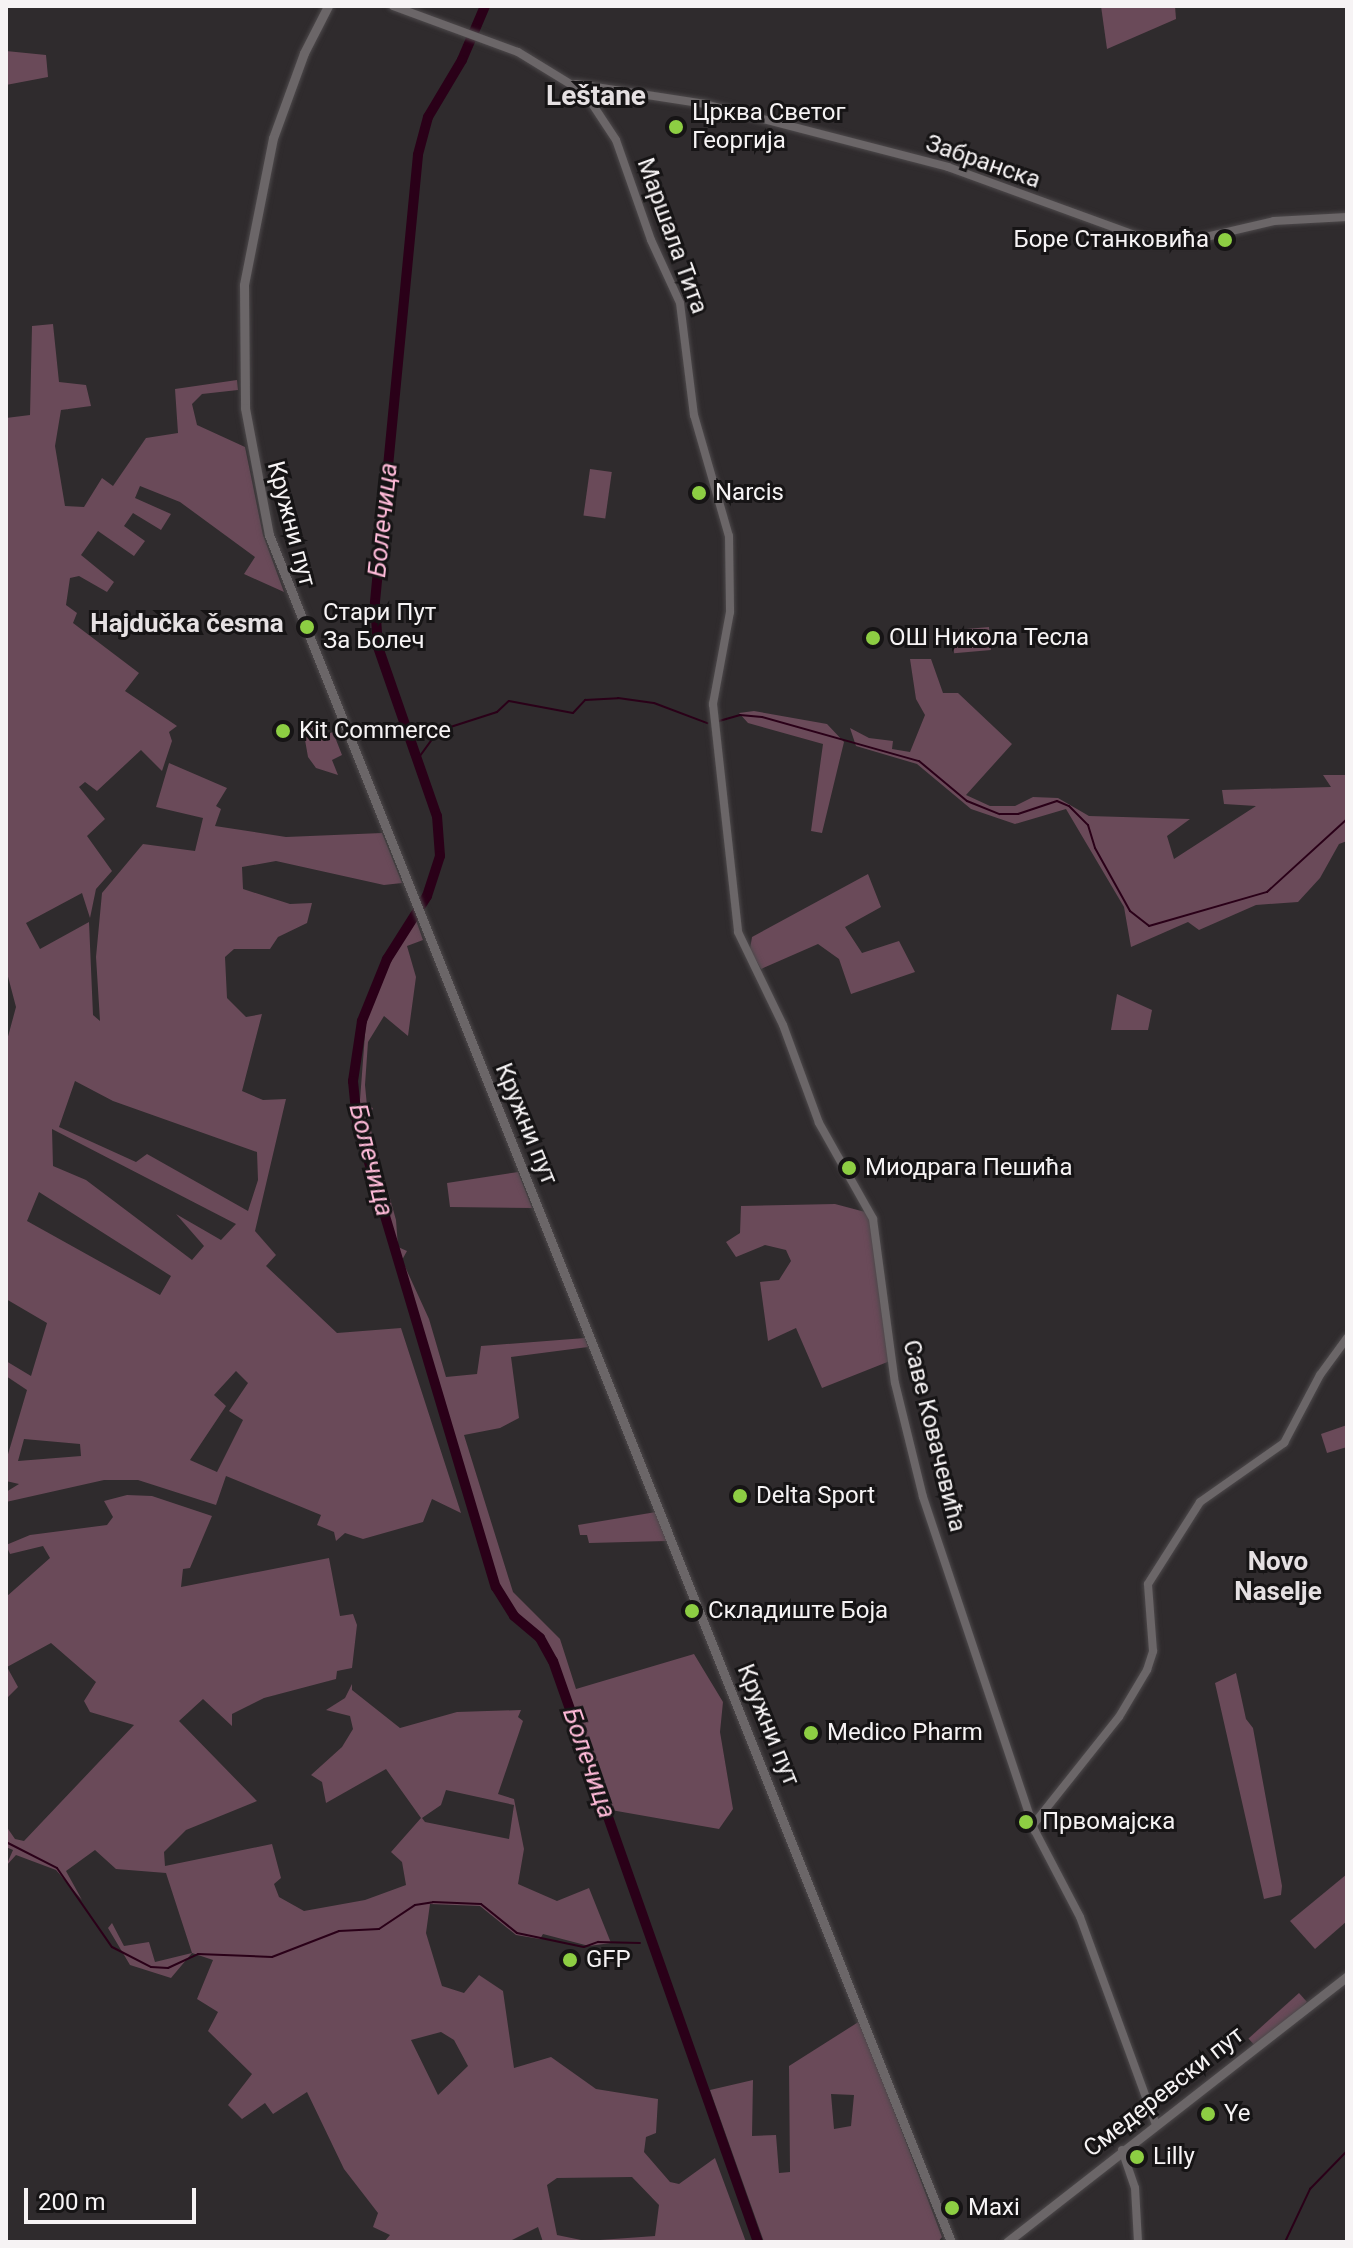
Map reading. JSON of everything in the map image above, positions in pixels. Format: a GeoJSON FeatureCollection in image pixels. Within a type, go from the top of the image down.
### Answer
{"type":"FeatureCollection","features":[{"type":"Feature","properties":{"kind":"main road","name":"Кружни пут"},"geometry":{"type":"LineString","coordinates":[[328,6],[286,96],[260,184],[244,285],[242,379],[254,473],[281,575],[952,2240]]}},
{"type":"Feature","properties":{"kind":"main road","name":"Смедеревски пут"},"geometry":{"type":"LineString","coordinates":[[1007,2242],[1347,1976]]}},
{"type":"Feature","properties":{"kind":"street"},"geometry":{"type":"LineString","coordinates":[[393,6],[518,52],[576,84],[603,115]]}},
{"type":"Feature","properties":{"kind":"street","name":"Забранска"},"geometry":{"type":"LineString","coordinates":[[576,84],[705,104],[948,167],[1149,240],[1193,240],[1274,221],[1347,217]]}},
{"type":"Feature","properties":{"kind":"street"},"geometry":{"type":"LineString","coordinates":[[603,115],[604,90]]}},
{"type":"Feature","properties":{"kind":"street","name":"Маршала Тита"},"geometry":{"type":"LineString","coordinates":[[603,115],[680,303],[694,415],[727,522],[730,603],[713,696],[716,752]]}},
{"type":"Feature","properties":{"kind":"street","name":"Саве Ковачевића"},"geometry":{"type":"LineString","coordinates":[[716,752],[738,932],[783,1025],[819,1123],[873,1219],[894,1375],[923,1497],[1033,1825],[1080,1917],[1156,2125]]}},
{"type":"Feature","properties":{"kind":"street"},"geometry":{"type":"LineString","coordinates":[[1033,1825],[1125,1708],[1152,1657],[1149,1582],[1197,1507],[1284,1443],[1320,1375],[1347,1338]]}},
{"type":"Feature","properties":{"kind":"street"},"geometry":{"type":"LineString","coordinates":[[1122,2150],[1139,2209],[1138,2242]]}},
{"type":"Feature","properties":{"kind":"shaded area"},"geometry":{"type":"Polygon","coordinates":[[[1101,6],[1175,6],[1176,19],[1107,49],[1101,6]]]}},
{"type":"Feature","properties":{"kind":"shaded area"},"geometry":{"type":"Polygon","coordinates":[[[6,51],[46,55],[48,77],[6,85],[6,51]]]}},
{"type":"Feature","properties":{"kind":"shaded area"},"geometry":{"type":"Polygon","coordinates":[[[53,324],[59,382],[86,385],[91,406],[61,410],[55,446],[65,506],[84,507],[102,478],[113,486],[146,438],[178,433],[175,389],[237,380],[238,390],[202,394],[192,404],[197,425],[245,447],[263,535],[284,592],[244,574],[255,557],[180,502],[140,486],[135,498],[171,514],[161,530],[133,513],[124,526],[145,541],[134,556],[98,531],[81,555],[114,582],[107,592],[79,576],[70,578],[66,605],[77,613],[73,623],[139,673],[125,691],[177,726],[169,732],[172,741],[162,771],[141,750],[97,791],[85,782],[79,787],[105,819],[87,836],[112,871],[96,889],[90,918],[82,893],[26,923],[40,949],[89,922],[93,1015],[100,1021],[96,957],[102,893],[143,844],[195,851],[203,818],[156,807],[169,763],[227,788],[216,806],[221,809],[215,826],[286,837],[382,833],[402,883],[384,885],[276,861],[242,867],[243,889],[290,904],[312,903],[307,923],[278,937],[270,949],[234,949],[225,957],[227,998],[246,1017],[262,1014],[242,1091],[263,1100],[286,1099],[255,1231],[276,1255],[266,1266],[337,1333],[401,1328],[461,1513],[432,1499],[423,1522],[363,1539],[345,1533],[336,1541],[334,1532],[317,1525],[321,1515],[226,1476],[216,1505],[138,1480],[104,1480],[6,1502],[6,1492],[19,1484],[6,1481],[6,1461],[27,1390],[6,1376],[6,1361],[31,1376],[47,1323],[6,1299],[6,1044],[16,1007],[6,969],[6,418],[30,415],[32,326],[53,324]],[[75,1081],[59,1127],[136,1162],[147,1154],[248,1211],[258,1180],[257,1152],[113,1101],[75,1081]],[[52,1129],[53,1166],[86,1180],[192,1260],[204,1246],[176,1214],[221,1240],[236,1224],[52,1129]],[[39,1192],[27,1221],[160,1295],[171,1276],[39,1192]],[[236,1371],[214,1395],[226,1406],[190,1460],[217,1472],[243,1420],[229,1411],[248,1383],[236,1371]],[[24,1439],[18,1461],[81,1456],[80,1444],[24,1439]]]}},
{"type":"Feature","properties":{"kind":"shaded area"},"geometry":{"type":"Polygon","coordinates":[[[590,469],[612,472],[605,519],[583,516],[590,469]]]}},
{"type":"Feature","properties":{"kind":"shaded area"},"geometry":{"type":"Polygon","coordinates":[[[989,627],[991,650],[954,653],[952,630],[989,627]]]}},
{"type":"Feature","properties":{"kind":"shaded area"},"geometry":{"type":"Polygon","coordinates":[[[910,659],[931,659],[943,693],[958,693],[1012,744],[966,795],[990,806],[1015,806],[1033,797],[1058,798],[1089,816],[1190,819],[1167,836],[1174,859],[1256,806],[1224,804],[1222,790],[1331,787],[1323,775],[1347,775],[1347,841],[1339,844],[1320,878],[1298,902],[1256,905],[1199,930],[1188,922],[1131,947],[1124,907],[1066,809],[1015,824],[971,809],[917,764],[856,746],[850,728],[869,738],[893,741],[892,749],[910,752],[925,715],[916,699],[910,659]]]}},
{"type":"Feature","properties":{"kind":"shaded area"},"geometry":{"type":"Polygon","coordinates":[[[754,711],[827,724],[844,742],[822,833],[811,831],[823,744],[748,723],[739,713],[754,711]]]}},
{"type":"Feature","properties":{"kind":"shaded area"},"geometry":{"type":"Polygon","coordinates":[[[315,718],[322,736],[333,732],[342,755],[332,760],[338,775],[316,768],[308,757],[305,740],[315,718]]]}},
{"type":"Feature","properties":{"kind":"shaded area"},"geometry":{"type":"Polygon","coordinates":[[[868,874],[881,907],[845,927],[862,953],[899,941],[915,972],[851,994],[839,959],[818,944],[761,969],[750,949],[752,937],[868,874]]]}},
{"type":"Feature","properties":{"kind":"shaded area"},"geometry":{"type":"Polygon","coordinates":[[[416,920],[423,940],[407,946],[416,977],[408,1036],[384,1016],[368,1042],[365,1085],[367,1106],[373,1108],[368,1120],[396,1220],[398,1247],[407,1251],[402,1260],[429,1319],[446,1377],[477,1374],[481,1346],[585,1338],[588,1347],[511,1357],[519,1418],[500,1428],[464,1435],[513,1592],[560,1639],[576,1689],[694,1654],[723,1702],[720,1732],[733,1809],[719,1829],[611,1810],[550,1647],[510,1607],[499,1586],[376,1186],[359,1113],[366,1021],[388,966],[416,920]]]}},
{"type":"Feature","properties":{"kind":"shaded area"},"geometry":{"type":"Polygon","coordinates":[[[1117,994],[1152,1010],[1148,1030],[1111,1030],[1117,994]]]}},
{"type":"Feature","properties":{"kind":"shaded area"},"geometry":{"type":"Polygon","coordinates":[[[518,1172],[532,1208],[450,1207],[447,1183],[518,1172]]]}},
{"type":"Feature","properties":{"kind":"shaded area"},"geometry":{"type":"Polygon","coordinates":[[[835,1204],[869,1213],[890,1361],[822,1388],[796,1328],[768,1341],[760,1282],[779,1280],[791,1261],[786,1250],[765,1245],[736,1257],[726,1242],[740,1233],[741,1206],[835,1204]]]}},
{"type":"Feature","properties":{"kind":"shaded area"},"geometry":{"type":"Polygon","coordinates":[[[1347,1425],[1347,1447],[1327,1453],[1321,1434],[1347,1425]]]}},
{"type":"Feature","properties":{"kind":"shaded area"},"geometry":{"type":"Polygon","coordinates":[[[127,1495],[152,1496],[212,1516],[190,1568],[183,1569],[181,1587],[329,1558],[340,1616],[353,1614],[357,1625],[352,1668],[337,1671],[336,1679],[264,1698],[232,1714],[232,1726],[203,1699],[179,1721],[257,1801],[186,1830],[164,1852],[165,1866],[272,1844],[281,1878],[274,1884],[279,1897],[304,1911],[365,1900],[406,1885],[402,1862],[391,1852],[421,1818],[386,1769],[326,1803],[322,1782],[311,1775],[342,1747],[353,1729],[350,1716],[326,1710],[345,1698],[352,1684],[352,1690],[400,1728],[457,1712],[521,1710],[518,1717],[523,1721],[498,1794],[514,1799],[524,1849],[518,1884],[557,1901],[589,1888],[611,1943],[589,1946],[543,1934],[540,1939],[516,1935],[480,1906],[430,1904],[426,1933],[442,1986],[464,1993],[479,1975],[503,1991],[514,2068],[551,2057],[596,2089],[658,2099],[656,2133],[646,2137],[644,2152],[670,2182],[679,2184],[715,2158],[746,2242],[543,2242],[538,2227],[508,2242],[384,2242],[390,2235],[373,2227],[378,2213],[344,2169],[307,2092],[273,2114],[265,2103],[242,2119],[228,2105],[252,2074],[208,2031],[218,2012],[197,1999],[213,1960],[192,1953],[166,1873],[116,1869],[95,1850],[66,1871],[82,1900],[56,1870],[16,1855],[6,1866],[13,1850],[6,1847],[6,1826],[15,1839],[24,1841],[134,1725],[90,1712],[84,1701],[96,1682],[51,1643],[7,1667],[18,1687],[6,1699],[6,1597],[50,1558],[43,1546],[10,1554],[6,1545],[30,1535],[107,1525],[113,1517],[104,1501],[127,1495]],[[446,1790],[441,1805],[422,1818],[425,1822],[509,1839],[514,1805],[446,1790]],[[441,2032],[411,2040],[438,2095],[468,2066],[454,2040],[441,2032]],[[632,2177],[557,2178],[547,2185],[557,2235],[586,2241],[655,2236],[659,2205],[632,2177]]]}},
{"type":"Feature","properties":{"kind":"shaded area"},"geometry":{"type":"Polygon","coordinates":[[[656,1512],[667,1541],[589,1543],[587,1535],[580,1535],[578,1525],[656,1512]]]}},
{"type":"Feature","properties":{"kind":"shaded area"},"geometry":{"type":"Polygon","coordinates":[[[1236,1673],[1246,1719],[1253,1728],[1282,1886],[1281,1895],[1264,1899],[1215,1683],[1236,1673]]]}},
{"type":"Feature","properties":{"kind":"shaded area"},"geometry":{"type":"Polygon","coordinates":[[[1347,1874],[1347,1921],[1315,1949],[1290,1921],[1347,1874]]]}},
{"type":"Feature","properties":{"kind":"shaded area"},"geometry":{"type":"Polygon","coordinates":[[[112,1923],[124,1946],[149,1942],[155,1962],[192,1953],[171,1978],[130,1965],[108,1928],[112,1923]]]}},
{"type":"Feature","properties":{"kind":"shaded area"},"geometry":{"type":"Polygon","coordinates":[[[1299,1993],[1307,2002],[1256,2047],[1248,2039],[1299,1993]]]}},
{"type":"Feature","properties":{"kind":"shaded area"},"geometry":{"type":"Polygon","coordinates":[[[860,2021],[942,2237],[938,2242],[764,2242],[710,2090],[753,2080],[752,2136],[776,2135],[779,2173],[790,2172],[789,2066],[860,2021]],[[831,2094],[834,2129],[851,2126],[854,2095],[831,2094]]]}},
{"type":"Feature","properties":{"kind":"waterway","name":"Болечица"},"geometry":{"type":"LineString","coordinates":[[485,6],[462,60],[428,117],[418,155],[375,603],[378,647],[437,816],[440,856],[427,896],[387,959],[362,1021],[353,1081],[357,1122],[496,1587],[514,1616],[540,1638],[553,1661],[758,2242]]}},
{"type":"Feature","properties":{"kind":"waterway"},"geometry":{"type":"LineString","coordinates":[[417,760],[438,731],[497,712],[509,701],[573,713],[585,700],[618,698],[654,703],[707,723]]}},
{"type":"Feature","properties":{"kind":"waterway"},"geometry":{"type":"LineString","coordinates":[[719,721],[740,715],[762,717],[919,761],[967,801],[1000,814],[1018,814],[1057,801],[1069,806],[1088,825],[1095,848],[1130,911],[1149,926],[1267,892],[1347,819]]}},
{"type":"Feature","properties":{"kind":"waterway"},"geometry":{"type":"LineString","coordinates":[[6,1842],[57,1868],[112,1947],[151,1967],[168,1968],[198,1954],[272,1957],[339,1931],[379,1929],[415,1905],[433,1902],[481,1904],[517,1933],[584,1947],[598,1942],[640,1943]]}},
{"type":"Feature","properties":{"kind":"waterway"},"geometry":{"type":"LineString","coordinates":[[1285,2242],[1310,2189],[1347,2151]]}},
{"type":"Feature","properties":{"kind":"place","name":"Црква Светог Георгија"},"geometry":{"type":"Point","coordinates":[676,127]}},
{"type":"Feature","properties":{"kind":"place","name":"Боре Станковића"},"geometry":{"type":"Point","coordinates":[1225,240]}},
{"type":"Feature","properties":{"kind":"place","name":"Narcis"},"geometry":{"type":"Point","coordinates":[699,493]}},
{"type":"Feature","properties":{"kind":"place","name":"Стари Пут За Болеч"},"geometry":{"type":"Point","coordinates":[307,627]}},
{"type":"Feature","properties":{"kind":"place","name":"ОШ Никола Тесла"},"geometry":{"type":"Point","coordinates":[873,638]}},
{"type":"Feature","properties":{"kind":"place","name":"Kit Commerce"},"geometry":{"type":"Point","coordinates":[283,731]}},
{"type":"Feature","properties":{"kind":"place","name":"Миодрага Пешића"},"geometry":{"type":"Point","coordinates":[849,1168]}},
{"type":"Feature","properties":{"kind":"place","name":"Delta Sport"},"geometry":{"type":"Point","coordinates":[740,1496]}},
{"type":"Feature","properties":{"kind":"place","name":"Складиште Боја"},"geometry":{"type":"Point","coordinates":[692,1611]}},
{"type":"Feature","properties":{"kind":"place","name":"Medico Pharm"},"geometry":{"type":"Point","coordinates":[811,1733]}},
{"type":"Feature","properties":{"kind":"place","name":"Првомајска"},"geometry":{"type":"Point","coordinates":[1026,1822]}},
{"type":"Feature","properties":{"kind":"place","name":"GFP"},"geometry":{"type":"Point","coordinates":[570,1960]}},
{"type":"Feature","properties":{"kind":"place","name":"Ye"},"geometry":{"type":"Point","coordinates":[1208,2114]}},
{"type":"Feature","properties":{"kind":"place","name":"Lilly"},"geometry":{"type":"Point","coordinates":[1137,2157]}},
{"type":"Feature","properties":{"kind":"place","name":"Maxi"},"geometry":{"type":"Point","coordinates":[952,2208]}},
{"type":"Feature","properties":{"kind":"district","name":"Leštane"},"geometry":{"type":"Point","coordinates":[596,96]}},
{"type":"Feature","properties":{"kind":"district","name":"Hajdučka česma"},"geometry":{"type":"Point","coordinates":[187,624]}},
{"type":"Feature","properties":{"kind":"district","name":"Novo Naselje"},"geometry":{"type":"Point","coordinates":[1278,1577]}}]}
